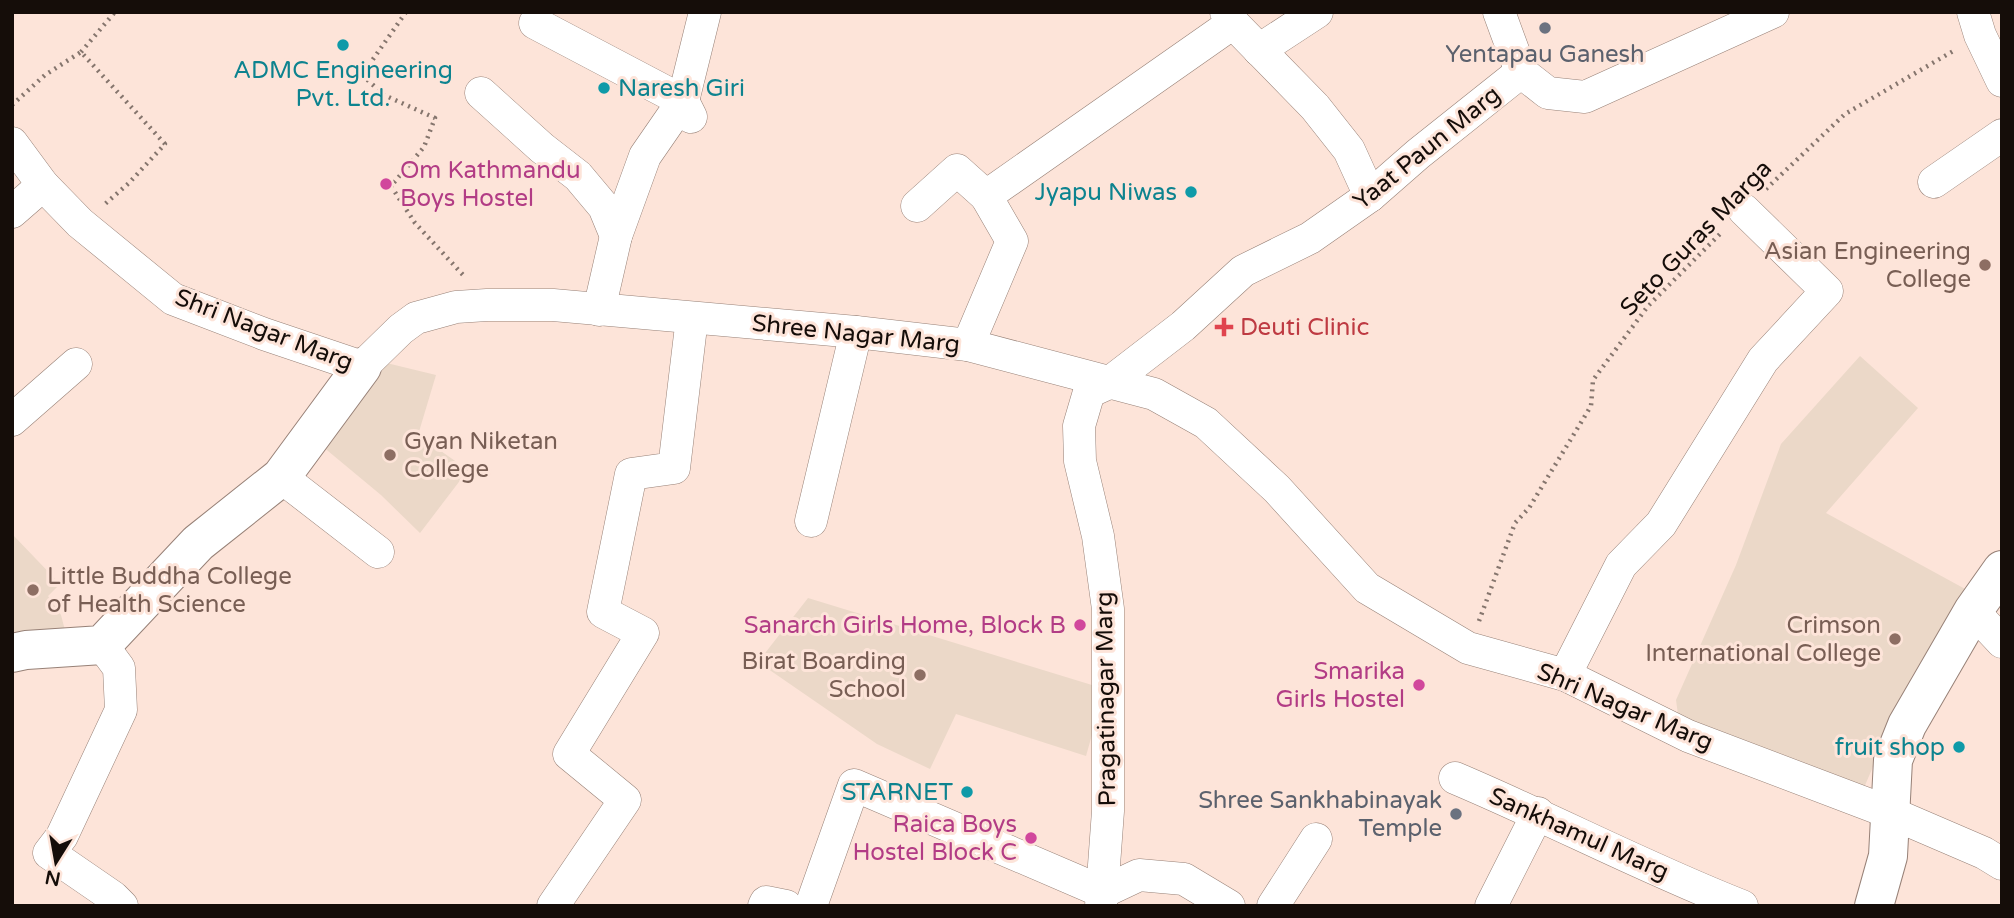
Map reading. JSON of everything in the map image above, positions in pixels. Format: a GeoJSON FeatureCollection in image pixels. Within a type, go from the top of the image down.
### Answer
{"type":"FeatureCollection","features":[{"type":"Feature","properties":{"kind":"street"},"geometry":{"type":"LineString","coordinates":[[599,310],[616,236],[645,156],[687,109],[705,12]]}},
{"type":"Feature","properties":{"kind":"street"},"geometry":{"type":"LineString","coordinates":[[1259,50],[1317,12]]}},
{"type":"Feature","properties":{"kind":"street"},"geometry":{"type":"LineString","coordinates":[[1499,12],[1521,72]]}},
{"type":"Feature","properties":{"kind":"street","name":"Yaat Paun Marg"},"geometry":{"type":"LineString","coordinates":[[1109,383],[1183,327],[1243,271],[1310,238],[1370,196],[1521,72],[1548,93],[1585,97],[1773,12]]}},
{"type":"Feature","properties":{"kind":"street"},"geometry":{"type":"LineString","coordinates":[[986,197],[1230,18],[1314,107],[1349,150],[1370,196]]}},
{"type":"Feature","properties":{"kind":"street"},"geometry":{"type":"LineString","coordinates":[[535,23],[687,109]]}},
{"type":"Feature","properties":{"kind":"street"},"geometry":{"type":"LineString","coordinates":[[1976,24],[2002,81]]}},
{"type":"Feature","properties":{"kind":"street"},"geometry":{"type":"LineString","coordinates":[[481,93],[542,148],[578,176],[604,207],[616,236]]}},
{"type":"Feature","properties":{"kind":"street"},"geometry":{"type":"LineString","coordinates":[[1934,182],[2002,135]]}},
{"type":"Feature","properties":{"kind":"street","name":"Shri Nagar Marg"},"geometry":{"type":"LineString","coordinates":[[12,143],[43,185],[80,223],[173,299],[264,334],[362,367],[416,318],[456,307],[554,305],[599,310]]}},
{"type":"Feature","properties":{"kind":"street"},"geometry":{"type":"LineString","coordinates":[[917,206],[965,163],[1012,241],[968,345]]}},
{"type":"Feature","properties":{"kind":"street"},"geometry":{"type":"LineString","coordinates":[[12,212],[43,185]]}},
{"type":"Feature","properties":{"kind":"street"},"geometry":{"type":"LineString","coordinates":[[1565,675],[1620,565],[1661,524],[1763,360],[1827,291],[1744,210]]}},
{"type":"Feature","properties":{"kind":"street","name":"Shree Nagar Marg"},"geometry":{"type":"LineString","coordinates":[[599,310],[856,332],[968,345],[1109,383]]}},
{"type":"Feature","properties":{"kind":"street"},"geometry":{"type":"LineString","coordinates":[[553,906],[625,800],[569,754],[643,633],[603,612],[631,474],[674,468],[692,318]]}},
{"type":"Feature","properties":{"kind":"street"},"geometry":{"type":"LineString","coordinates":[[811,521],[856,332]]}},
{"type":"Feature","properties":{"kind":"street"},"geometry":{"type":"LineString","coordinates":[[12,419],[76,364]]}},
{"type":"Feature","properties":{"kind":"street"},"geometry":{"type":"LineString","coordinates":[[12,653],[102,645],[198,543],[281,477],[362,367]]}},
{"type":"Feature","properties":{"kind":"street","name":"Shri Nagar Marg"},"geometry":{"type":"LineString","coordinates":[[1109,383],[1154,394],[1206,423],[1277,489],[1367,588],[1468,648],[1565,675],[1688,736],[1891,813],[1984,853],[2002,864]]}},
{"type":"Feature","properties":{"kind":"street","name":"Pragatinagar Marg"},"geometry":{"type":"LineString","coordinates":[[1102,899],[1108,811],[1108,609],[1098,536],[1080,461],[1079,426],[1089,393],[1109,383]]}},
{"type":"Feature","properties":{"kind":"street"},"geometry":{"type":"LineString","coordinates":[[281,477],[378,552]]}},
{"type":"Feature","properties":{"kind":"street"},"geometry":{"type":"LineString","coordinates":[[1874,906],[1888,856],[1893,760],[1902,737],[1973,611],[2002,570]]}},
{"type":"Feature","properties":{"kind":"street"},"geometry":{"type":"LineString","coordinates":[[1973,611],[2002,642]]}},
{"type":"Feature","properties":{"kind":"street"},"geometry":{"type":"LineString","coordinates":[[102,645],[119,668],[121,710],[62,836],[49,853],[104,890],[122,906]]}},
{"type":"Feature","properties":{"kind":"street","name":"Sankhamul Marg"},"geometry":{"type":"LineString","coordinates":[[1455,778],[1742,906]]}},
{"type":"Feature","properties":{"kind":"street"},"geometry":{"type":"LineString","coordinates":[[811,906],[854,785],[1102,899],[1139,875],[1184,880],[1229,906]]}},
{"type":"Feature","properties":{"kind":"street"},"geometry":{"type":"LineString","coordinates":[[1492,906],[1538,813]]}},
{"type":"Feature","properties":{"kind":"street"},"geometry":{"type":"LineString","coordinates":[[1273,906],[1316,839]]}},
{"type":"Feature","properties":{"kind":"street"},"geometry":{"type":"LineString","coordinates":[[764,906],[766,902],[786,906]]}},
{"type":"Feature","properties":{"kind":"path"},"geometry":{"type":"LineString","coordinates":[[12,105],[45,75],[81,52],[115,12]]}},
{"type":"Feature","properties":{"kind":"path"},"geometry":{"type":"LineString","coordinates":[[406,12],[362,75],[384,95],[435,118],[424,147],[391,186],[415,223],[487,305]]}},
{"type":"Feature","properties":{"kind":"path","name":"Seto Guras Marga"},"geometry":{"type":"LineString","coordinates":[[1468,648],[1516,523],[1529,508],[1591,406],[1593,380],[1648,306],[1845,114],[1976,24]]}},
{"type":"Feature","properties":{"kind":"path"},"geometry":{"type":"LineString","coordinates":[[80,223],[129,183],[165,144],[81,52]]}},
{"type":"Feature","properties":{"kind":"shaded area"},"geometry":{"type":"Polygon","coordinates":[[[1860,356],[1918,408],[1826,513],[1967,590],[1912,676],[1863,790],[1679,722],[1676,700],[1736,565],[1781,444],[1860,356]]]}},
{"type":"Feature","properties":{"kind":"shaded area","name":"Gyan Niketan College"},"geometry":{"type":"Polygon","coordinates":[[[370,359],[436,375],[418,435],[468,470],[420,533],[381,495],[316,441],[370,359]]]}},
{"type":"Feature","properties":{"kind":"shaded area","name":"Little Buddha College of Health Science"},"geometry":{"type":"Polygon","coordinates":[[[12,534],[60,584],[48,596],[61,615],[67,638],[12,649],[12,534]]]}},
{"type":"Feature","properties":{"kind":"shaded area","name":"Birat Boarding School"},"geometry":{"type":"Polygon","coordinates":[[[808,598],[1105,689],[1086,756],[956,714],[930,769],[877,744],[758,662],[808,598]]]}},
{"type":"Feature","properties":{"kind":"place","name":"Yentapau Ganesh"},"geometry":{"type":"Point","coordinates":[1545,28]}},
{"type":"Feature","properties":{"kind":"place","name":"ADMC Engineering Pvt. Ltd."},"geometry":{"type":"Point","coordinates":[343,45]}},
{"type":"Feature","properties":{"kind":"place","name":"Naresh Giri"},"geometry":{"type":"Point","coordinates":[604,88]}},
{"type":"Feature","properties":{"kind":"place","name":"Om Kathmandu Boys Hostel"},"geometry":{"type":"Point","coordinates":[386,184]}},
{"type":"Feature","properties":{"kind":"place","name":"Jyapu Niwas"},"geometry":{"type":"Point","coordinates":[1191,192]}},
{"type":"Feature","properties":{"kind":"place","name":"Asian Engineering College"},"geometry":{"type":"Point","coordinates":[1985,265]}},
{"type":"Feature","properties":{"kind":"place","name":"Deuti Clinic"},"geometry":{"type":"Point","coordinates":[1224,327]}},
{"type":"Feature","properties":{"kind":"place","name":"Gyan Niketan College"},"geometry":{"type":"Point","coordinates":[390,455]}},
{"type":"Feature","properties":{"kind":"place","name":"Little Buddha College of Health Science"},"geometry":{"type":"Point","coordinates":[33,590]}},
{"type":"Feature","properties":{"kind":"place","name":"Sanarch Girls Home, Block B"},"geometry":{"type":"Point","coordinates":[1080,625]}},
{"type":"Feature","properties":{"kind":"place","name":"Crimson International College"},"geometry":{"type":"Point","coordinates":[1895,639]}},
{"type":"Feature","properties":{"kind":"place","name":"Birat Boarding School"},"geometry":{"type":"Point","coordinates":[920,675]}},
{"type":"Feature","properties":{"kind":"place","name":"Smarika Girls Hostel"},"geometry":{"type":"Point","coordinates":[1419,685]}},
{"type":"Feature","properties":{"kind":"place","name":"fruit shop"},"geometry":{"type":"Point","coordinates":[1959,747]}},
{"type":"Feature","properties":{"kind":"place","name":"STARNET"},"geometry":{"type":"Point","coordinates":[967,792]}},
{"type":"Feature","properties":{"kind":"place","name":"Shree Sankhabinayak Temple"},"geometry":{"type":"Point","coordinates":[1456,814]}},
{"type":"Feature","properties":{"kind":"place","name":"Raica Boys Hostel Block C"},"geometry":{"type":"Point","coordinates":[1031,838]}}]}
